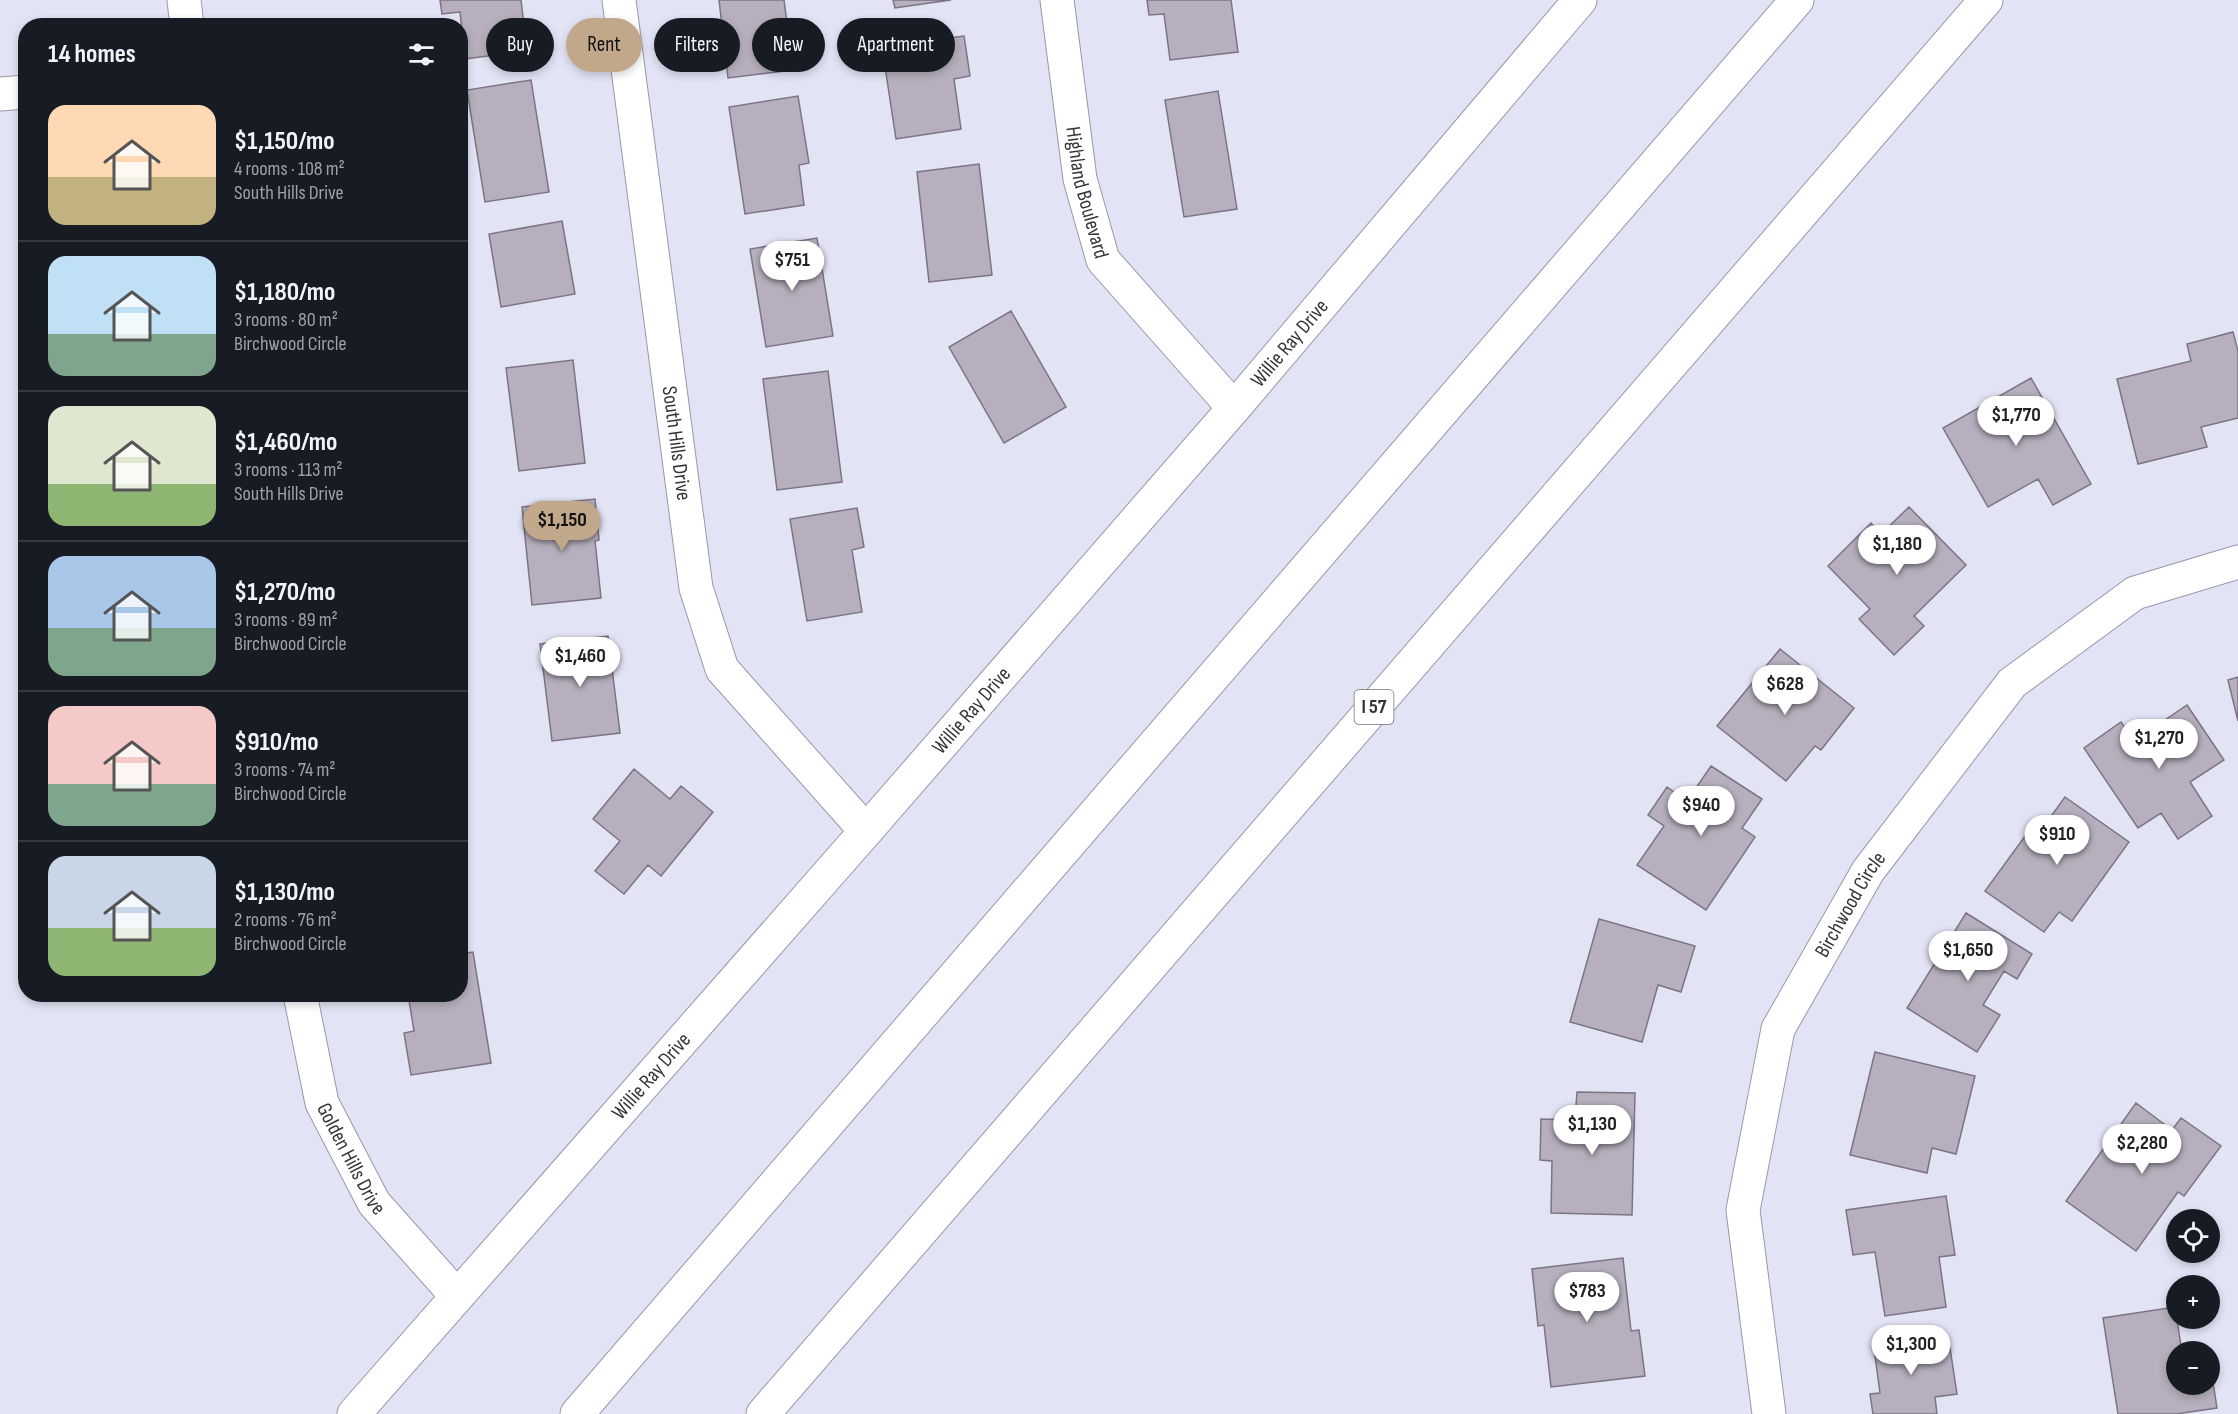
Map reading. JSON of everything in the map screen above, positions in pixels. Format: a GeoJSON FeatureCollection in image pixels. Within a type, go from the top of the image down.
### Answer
{"type":"FeatureCollection","features":[{"type":"Feature","properties":{"kind":"main road"},"geometry":{"type":"LineString","coordinates":[[184,0],[186,18]]}},
{"type":"Feature","properties":{"kind":"main road","name":"South Hills Drive"},"geometry":{"type":"LineString","coordinates":[[619,0],[696,588],[722,669],[866,831]]}},
{"type":"Feature","properties":{"kind":"main road","name":"Highland Boulevard"},"geometry":{"type":"LineString","coordinates":[[1057,0],[1080,179],[1103,260],[1234,408]]}},
{"type":"Feature","properties":{"kind":"main road","name":"Willie Ray Drive"},"geometry":{"type":"LineString","coordinates":[[354,1414],[1234,408],[1580,0]]}},
{"type":"Feature","properties":{"kind":"main road"},"geometry":{"type":"LineString","coordinates":[[577,1414],[1797,0]]}},
{"type":"Feature","properties":{"kind":"main road","name":"I 57"},"geometry":{"type":"LineString","coordinates":[[763,1414],[1986,0]]}},
{"type":"Feature","properties":{"kind":"main road"},"geometry":{"type":"LineString","coordinates":[[0,94],[18,93]]}},
{"type":"Feature","properties":{"kind":"main road","name":"Birchwood Circle"},"geometry":{"type":"LineString","coordinates":[[1769,1414],[1743,1210],[1778,1029],[1868,871],[2012,683],[2136,593],[2238,562]]}},
{"type":"Feature","properties":{"kind":"main road","name":"Golden Hills Drive"},"geometry":{"type":"LineString","coordinates":[[302,1002],[322,1103],[374,1203],[456,1295]]}},
{"type":"Feature","properties":{"kind":"building"},"geometry":{"type":"Polygon","coordinates":[[[440,0],[521,0],[523,18],[486,18],[486,56],[468,59],[468,18],[461,18],[460,12],[442,14],[440,0]]]}},
{"type":"Feature","properties":{"kind":"building"},"geometry":{"type":"Polygon","coordinates":[[[719,0],[784,0],[786,18],[752,18],[752,72],[777,72],[728,78],[727,72],[740,72],[740,18],[721,18],[719,0]]]}},
{"type":"Feature","properties":{"kind":"building"},"geometry":{"type":"Polygon","coordinates":[[[893,0],[951,0],[895,8],[893,0]]]}},
{"type":"Feature","properties":{"kind":"building"},"geometry":{"type":"Polygon","coordinates":[[[1147,0],[1231,0],[1238,52],[1170,60],[1164,14],[1149,15],[1147,0]]]}},
{"type":"Feature","properties":{"kind":"building"},"geometry":{"type":"Polygon","coordinates":[[[964,36],[970,76],[954,79],[961,129],[896,139],[886,72],[955,72],[955,37],[964,36]]]}},
{"type":"Feature","properties":{"kind":"building"},"geometry":{"type":"Polygon","coordinates":[[[531,80],[549,192],[485,202],[468,90],[531,80]]]}},
{"type":"Feature","properties":{"kind":"building"},"geometry":{"type":"Polygon","coordinates":[[[1218,91],[1237,209],[1184,217],[1165,100],[1218,91]]]}},
{"type":"Feature","properties":{"kind":"building"},"geometry":{"type":"Polygon","coordinates":[[[798,96],[809,163],[799,165],[804,205],[745,214],[729,107],[798,96]]]}},
{"type":"Feature","properties":{"kind":"building"},"geometry":{"type":"Polygon","coordinates":[[[979,164],[992,275],[929,282],[917,172],[979,164]]]}},
{"type":"Feature","properties":{"kind":"building"},"geometry":{"type":"Polygon","coordinates":[[[562,221],[575,294],[501,307],[489,234],[562,221]]]}},
{"type":"Feature","properties":{"kind":"building"},"geometry":{"type":"Polygon","coordinates":[[[817,238],[833,336],[766,347],[750,249],[817,238]]]}},
{"type":"Feature","properties":{"kind":"building"},"geometry":{"type":"Polygon","coordinates":[[[1011,311],[1066,407],[1004,443],[949,347],[1011,311]]]}},
{"type":"Feature","properties":{"kind":"building"},"geometry":{"type":"Polygon","coordinates":[[[2233,332],[2238,351],[2238,418],[2201,427],[2207,447],[2138,464],[2117,379],[2191,361],[2187,344],[2233,332]]]}},
{"type":"Feature","properties":{"kind":"building"},"geometry":{"type":"Polygon","coordinates":[[[573,360],[585,463],[519,471],[506,368],[573,360]]]}},
{"type":"Feature","properties":{"kind":"building"},"geometry":{"type":"Polygon","coordinates":[[[828,371],[842,482],[777,490],[763,379],[828,371]]]}},
{"type":"Feature","properties":{"kind":"building"},"geometry":{"type":"Polygon","coordinates":[[[2031,378],[2091,484],[2053,505],[2038,479],[1988,507],[1943,428],[2031,378]]]}},
{"type":"Feature","properties":{"kind":"building"},"geometry":{"type":"Polygon","coordinates":[[[595,499],[599,540],[595,541],[601,598],[532,605],[522,507],[595,499]]]}},
{"type":"Feature","properties":{"kind":"building"},"geometry":{"type":"Polygon","coordinates":[[[1909,507],[1966,565],[1914,616],[1924,626],[1894,655],[1859,619],[1870,609],[1828,566],[1871,523],[1881,534],[1909,507]]]}},
{"type":"Feature","properties":{"kind":"building"},"geometry":{"type":"Polygon","coordinates":[[[857,508],[864,547],[852,550],[862,612],[807,621],[790,519],[857,508]]]}},
{"type":"Feature","properties":{"kind":"building"},"geometry":{"type":"Polygon","coordinates":[[[608,636],[620,733],[552,741],[540,644],[608,636]]]}},
{"type":"Feature","properties":{"kind":"building"},"geometry":{"type":"Polygon","coordinates":[[[1780,649],[1854,708],[1821,750],[1815,746],[1786,781],[1717,726],[1780,649]]]}},
{"type":"Feature","properties":{"kind":"building"},"geometry":{"type":"Polygon","coordinates":[[[2238,677],[2238,721],[2228,680],[2238,677]]]}},
{"type":"Feature","properties":{"kind":"building"},"geometry":{"type":"Polygon","coordinates":[[[2187,705],[2224,760],[2190,782],[2212,816],[2178,839],[2161,813],[2138,828],[2084,748],[2121,722],[2134,741],[2187,705]]]}},
{"type":"Feature","properties":{"kind":"building"},"geometry":{"type":"Polygon","coordinates":[[[1711,766],[1762,799],[1742,828],[1755,837],[1706,910],[1637,865],[1664,826],[1648,815],[1667,787],[1687,801],[1711,766]]]}},
{"type":"Feature","properties":{"kind":"building"},"geometry":{"type":"Polygon","coordinates":[[[634,769],[670,799],[681,786],[713,812],[661,876],[648,865],[624,894],[595,871],[620,841],[593,819],[634,769]]]}},
{"type":"Feature","properties":{"kind":"building"},"geometry":{"type":"Polygon","coordinates":[[[2065,797],[2129,842],[2072,921],[2059,912],[2044,932],[1985,891],[2031,828],[2039,833],[2065,797]]]}},
{"type":"Feature","properties":{"kind":"building"},"geometry":{"type":"Polygon","coordinates":[[[1966,913],[2032,954],[2017,979],[2004,971],[1983,1005],[2000,1015],[1977,1052],[1907,1008],[1966,913]]]}},
{"type":"Feature","properties":{"kind":"building"},"geometry":{"type":"Polygon","coordinates":[[[1599,919],[1695,946],[1681,992],[1658,985],[1642,1042],[1570,1022],[1599,919]]]}},
{"type":"Feature","properties":{"kind":"building"},"geometry":{"type":"Polygon","coordinates":[[[473,952],[491,1063],[411,1075],[404,1033],[414,1031],[409,1002],[468,1002],[468,953],[473,952]]]}},
{"type":"Feature","properties":{"kind":"building"},"geometry":{"type":"Polygon","coordinates":[[[1875,1052],[1975,1076],[1956,1154],[1932,1148],[1927,1173],[1850,1155],[1875,1052]]]}},
{"type":"Feature","properties":{"kind":"building"},"geometry":{"type":"Polygon","coordinates":[[[1577,1092],[1635,1093],[1632,1215],[1551,1213],[1552,1161],[1540,1160],[1541,1119],[1575,1120],[1577,1092]]]}},
{"type":"Feature","properties":{"kind":"building"},"geometry":{"type":"Polygon","coordinates":[[[2136,1103],[2172,1130],[2181,1118],[2221,1146],[2184,1196],[2178,1192],[2136,1251],[2066,1201],[2136,1103]]]}},
{"type":"Feature","properties":{"kind":"building"},"geometry":{"type":"Polygon","coordinates":[[[1946,1196],[1955,1255],[1939,1257],[1946,1307],[1885,1316],[1875,1252],[1853,1255],[1846,1210],[1946,1196]]]}},
{"type":"Feature","properties":{"kind":"building"},"geometry":{"type":"Polygon","coordinates":[[[1623,1258],[1631,1331],[1639,1330],[1645,1376],[1551,1387],[1544,1325],[1538,1326],[1532,1269],[1623,1258]]]}},
{"type":"Feature","properties":{"kind":"building"},"geometry":{"type":"Polygon","coordinates":[[[2166,1308],[2166,1329],[2178,1329],[2180,1341],[2166,1341],[2166,1395],[2215,1395],[2217,1408],[2176,1414],[2118,1414],[2103,1318],[2166,1308]]]}},
{"type":"Feature","properties":{"kind":"building"},"geometry":{"type":"Polygon","coordinates":[[[1926,1334],[1929,1351],[1950,1348],[1957,1394],[1935,1397],[1937,1414],[1873,1414],[1870,1394],[1880,1393],[1873,1341],[1926,1334]]]}}]}
